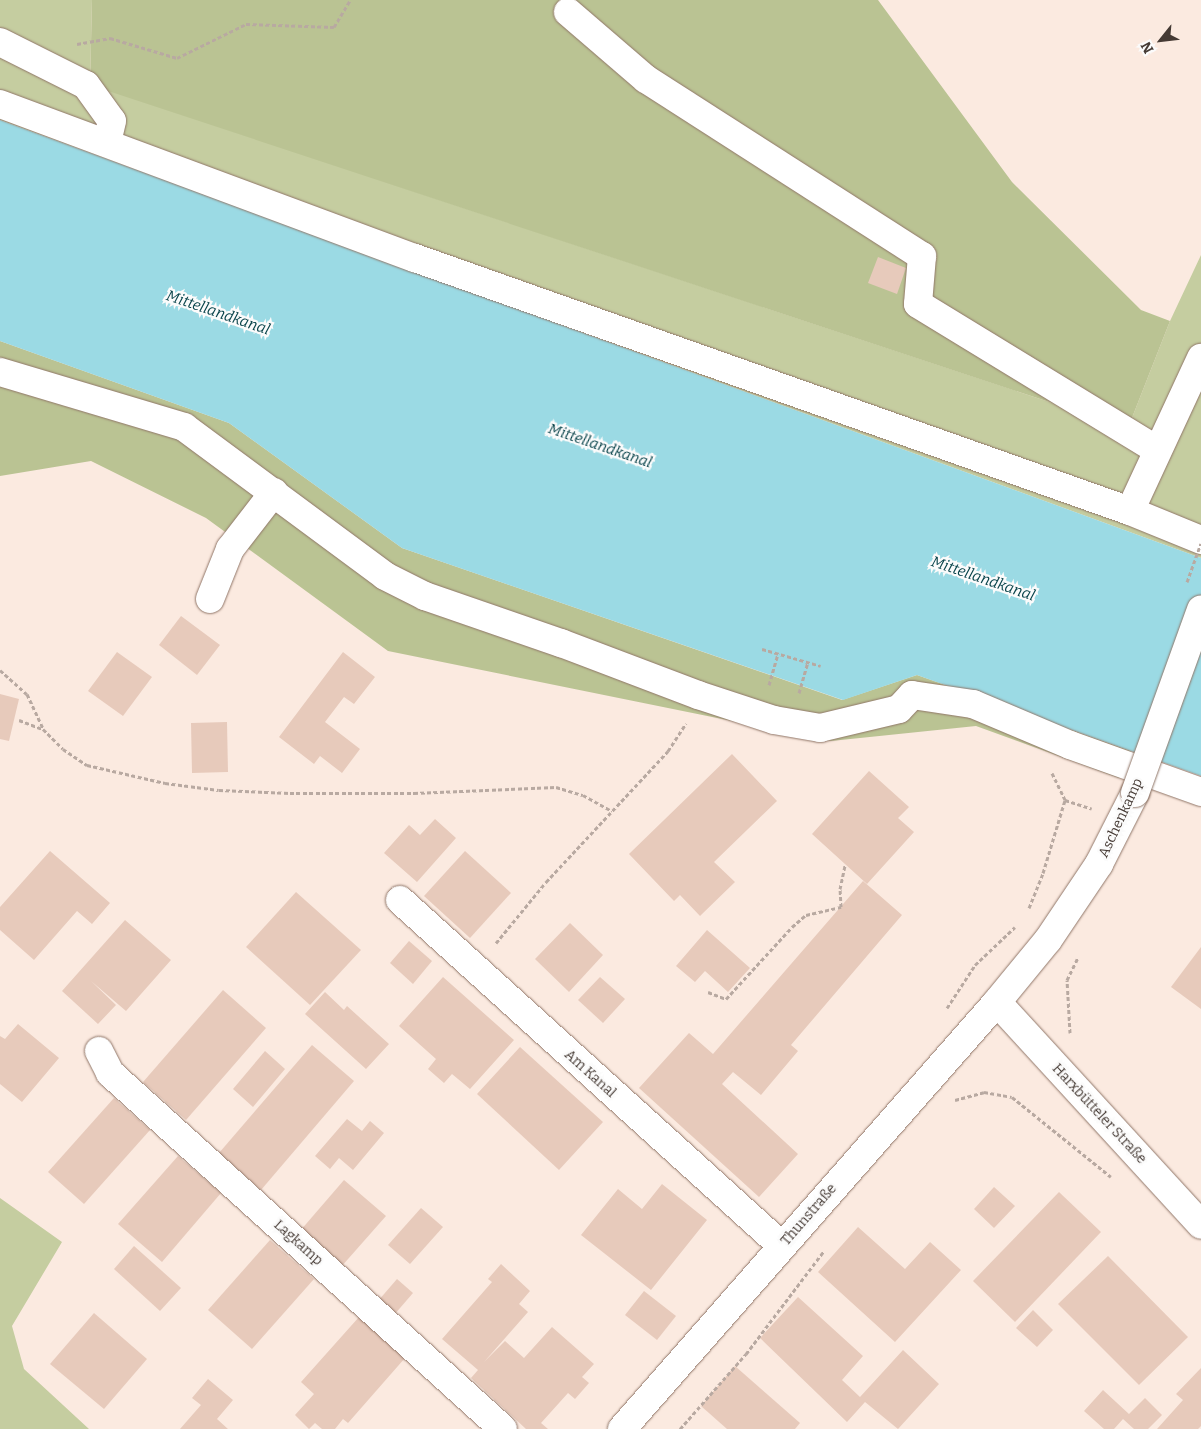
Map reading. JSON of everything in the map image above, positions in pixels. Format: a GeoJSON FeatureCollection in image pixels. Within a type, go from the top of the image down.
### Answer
{"type":"FeatureCollection","features":[{"type":"Feature","properties":{"kind":"street"},"geometry":{"type":"LineString","coordinates":[[568,12],[646,79],[922,256],[908,300],[1156,449]]}},
{"type":"Feature","properties":{"kind":"street"},"geometry":{"type":"LineString","coordinates":[[0,42],[86,85],[112,121],[107,142]]}},
{"type":"Feature","properties":{"kind":"street"},"geometry":{"type":"LineString","coordinates":[[0,104],[107,142],[415,258],[1130,511],[1201,540]]}},
{"type":"Feature","properties":{"kind":"street"},"geometry":{"type":"LineString","coordinates":[[1130,511],[1156,449],[1201,358]]}},
{"type":"Feature","properties":{"kind":"street"},"geometry":{"type":"LineString","coordinates":[[0,372],[39,386],[184,427],[385,576],[426,596],[578,649],[698,696],[774,720],[820,728],[899,709],[912,695],[972,704],[1070,744],[1201,792]]}},
{"type":"Feature","properties":{"kind":"street"},"geometry":{"type":"LineString","coordinates":[[0,390],[39,386]]}},
{"type":"Feature","properties":{"kind":"street"},"geometry":{"type":"LineString","coordinates":[[210,599],[230,549],[274,492]]}},
{"type":"Feature","properties":{"kind":"street","name":"Aschenkamp"},"geometry":{"type":"LineString","coordinates":[[997,1002],[1077,900],[1107,850],[1135,793],[1201,610]]}},
{"type":"Feature","properties":{"kind":"street","name":"Am Kanal"},"geometry":{"type":"LineString","coordinates":[[400,900],[782,1246]]}},
{"type":"Feature","properties":{"kind":"street","name":"Harxbütteler Straße"},"geometry":{"type":"LineString","coordinates":[[997,1002],[1201,1225]]}},
{"type":"Feature","properties":{"kind":"street","name":"Thunstraße"},"geometry":{"type":"LineString","coordinates":[[622,1429],[997,1002]]}},
{"type":"Feature","properties":{"kind":"street","name":"Lagkamp"},"geometry":{"type":"LineString","coordinates":[[99,1051],[110,1073],[503,1429]]}},
{"type":"Feature","properties":{"kind":"path"},"geometry":{"type":"LineString","coordinates":[[74,45],[110,38],[177,58],[246,24],[334,27],[350,0]]}},
{"type":"Feature","properties":{"kind":"path"},"geometry":{"type":"LineString","coordinates":[[762,649],[820,666]]}},
{"type":"Feature","properties":{"kind":"path"},"geometry":{"type":"LineString","coordinates":[[767,691],[778,654]]}},
{"type":"Feature","properties":{"kind":"path"},"geometry":{"type":"LineString","coordinates":[[796,703],[808,662]]}},
{"type":"Feature","properties":{"kind":"path"},"geometry":{"type":"LineString","coordinates":[[0,670],[27,694],[43,729],[63,750],[87,766],[165,783],[219,790],[290,793],[414,794],[556,787],[583,795],[612,811]]}},
{"type":"Feature","properties":{"kind":"path"},"geometry":{"type":"LineString","coordinates":[[485,978],[491,952],[503,931],[668,751],[698,696]]}},
{"type":"Feature","properties":{"kind":"path"},"geometry":{"type":"LineString","coordinates":[[19,720],[43,729]]}},
{"type":"Feature","properties":{"kind":"path"},"geometry":{"type":"LineString","coordinates":[[1024,916],[1043,873],[1065,800],[1050,769],[1070,744]]}},
{"type":"Feature","properties":{"kind":"path"},"geometry":{"type":"LineString","coordinates":[[1065,800],[1095,810]]}},
{"type":"Feature","properties":{"kind":"path"},"geometry":{"type":"LineString","coordinates":[[708,992],[726,999],[792,926],[806,916],[841,907],[840,889],[845,864]]}},
{"type":"Feature","properties":{"kind":"path"},"geometry":{"type":"LineString","coordinates":[[940,1016],[975,965],[1019,924]]}},
{"type":"Feature","properties":{"kind":"path"},"geometry":{"type":"LineString","coordinates":[[1073,1038],[1069,1030],[1067,980],[1078,955]]}},
{"type":"Feature","properties":{"kind":"path"},"geometry":{"type":"LineString","coordinates":[[952,1102],[984,1092],[1012,1097],[1116,1181]]}},
{"type":"Feature","properties":{"kind":"path"},"geometry":{"type":"LineString","coordinates":[[680,1429],[746,1354],[828,1244]]}},
{"type":"Feature","properties":{"kind":"green space"},"geometry":{"type":"Polygon","coordinates":[[[0,0],[92,0],[90,84],[1128,428],[1170,321],[1201,255],[1201,558],[0,120],[0,0]]]}},
{"type":"Feature","properties":{"kind":"green space"},"geometry":{"type":"Polygon","coordinates":[[[92,0],[878,0],[1012,182],[1141,310],[1170,321],[1128,428],[90,85],[92,0]]]}},
{"type":"Feature","properties":{"kind":"green space"},"geometry":{"type":"Polygon","coordinates":[[[0,341],[229,423],[402,548],[842,700],[917,675],[1131,751],[1119,778],[976,726],[831,741],[388,651],[206,518],[91,461],[0,476],[0,341]]]}},
{"type":"Feature","properties":{"kind":"green space"},"geometry":{"type":"Polygon","coordinates":[[[0,1198],[62,1242],[12,1326],[24,1369],[89,1429],[0,1429],[0,1198]]]}},
{"type":"Feature","properties":{"kind":"water","name":"Mittellandkanal"},"geometry":{"type":"Polygon","coordinates":[[[0,120],[1201,558],[1201,776],[917,675],[843,700],[402,548],[229,423],[0,341],[0,120]]]}},
{"type":"Feature","properties":{"kind":"building"},"geometry":{"type":"Polygon","coordinates":[[[878,257],[906,268],[897,294],[868,283],[878,257]]]}},
{"type":"Feature","properties":{"kind":"building"},"geometry":{"type":"Polygon","coordinates":[[[181,616],[220,645],[197,675],[159,645],[181,616]]]}},
{"type":"Feature","properties":{"kind":"building"},"geometry":{"type":"Polygon","coordinates":[[[117,652],[152,677],[123,716],[88,691],[117,652]]]}},
{"type":"Feature","properties":{"kind":"building"},"geometry":{"type":"Polygon","coordinates":[[[343,652],[375,677],[354,704],[344,697],[325,722],[360,749],[342,773],[320,756],[314,764],[279,737],[343,652]]]}},
{"type":"Feature","properties":{"kind":"building"},"geometry":{"type":"Polygon","coordinates":[[[0,694],[19,699],[9,741],[0,739],[0,694]]]}},
{"type":"Feature","properties":{"kind":"building"},"geometry":{"type":"Polygon","coordinates":[[[227,722],[228,772],[192,773],[191,723],[227,722]]]}},
{"type":"Feature","properties":{"kind":"building"},"geometry":{"type":"Polygon","coordinates":[[[732,754],[777,801],[714,862],[735,882],[700,916],[680,895],[674,901],[629,854],[732,754]]]}},
{"type":"Feature","properties":{"kind":"building"},"geometry":{"type":"Polygon","coordinates":[[[869,771],[909,807],[898,818],[914,832],[867,884],[812,834],[869,771]]]}},
{"type":"Feature","properties":{"kind":"building"},"geometry":{"type":"Polygon","coordinates":[[[435,819],[456,838],[417,882],[384,853],[409,825],[420,835],[435,819]]]}},
{"type":"Feature","properties":{"kind":"building"},"geometry":{"type":"Polygon","coordinates":[[[50,851],[110,903],[92,924],[77,911],[34,960],[0,930],[0,907],[50,851]]]}},
{"type":"Feature","properties":{"kind":"building"},"geometry":{"type":"Polygon","coordinates":[[[465,851],[511,893],[470,938],[424,896],[465,851]]]}},
{"type":"Feature","properties":{"kind":"building"},"geometry":{"type":"Polygon","coordinates":[[[863,881],[902,915],[791,1045],[798,1051],[761,1095],[733,1072],[722,1084],[798,1154],[759,1197],[639,1088],[689,1033],[713,1054],[863,881]]]}},
{"type":"Feature","properties":{"kind":"building"},"geometry":{"type":"Polygon","coordinates":[[[296,892],[361,950],[310,1005],[246,947],[296,892]]]}},
{"type":"Feature","properties":{"kind":"building"},"geometry":{"type":"Polygon","coordinates":[[[125,920],[171,960],[126,1011],[91,981],[116,1005],[98,1024],[62,991],[125,920]]]}},
{"type":"Feature","properties":{"kind":"building"},"geometry":{"type":"Polygon","coordinates":[[[570,923],[603,955],[569,992],[535,959],[570,923]]]}},
{"type":"Feature","properties":{"kind":"building"},"geometry":{"type":"Polygon","coordinates":[[[707,930],[750,968],[728,992],[705,971],[695,982],[676,966],[707,930]]]}},
{"type":"Feature","properties":{"kind":"building"},"geometry":{"type":"Polygon","coordinates":[[[409,941],[432,961],[413,984],[390,963],[409,941]]]}},
{"type":"Feature","properties":{"kind":"building"},"geometry":{"type":"Polygon","coordinates":[[[1201,947],[1201,1009],[1171,987],[1201,947]]]}},
{"type":"Feature","properties":{"kind":"building"},"geometry":{"type":"Polygon","coordinates":[[[443,977],[514,1040],[470,1089],[452,1074],[444,1083],[428,1069],[436,1059],[399,1026],[443,977]]]}},
{"type":"Feature","properties":{"kind":"building"},"geometry":{"type":"Polygon","coordinates":[[[600,977],[625,999],[603,1023],[578,1000],[600,977]]]}},
{"type":"Feature","properties":{"kind":"building"},"geometry":{"type":"Polygon","coordinates":[[[223,990],[266,1028],[186,1120],[143,1082],[223,990]]]}},
{"type":"Feature","properties":{"kind":"building"},"geometry":{"type":"Polygon","coordinates":[[[325,992],[344,1010],[347,1006],[389,1044],[366,1069],[305,1014],[325,992]]]}},
{"type":"Feature","properties":{"kind":"building"},"geometry":{"type":"Polygon","coordinates":[[[18,1024],[59,1058],[22,1102],[0,1084],[0,1036],[5,1039],[18,1024]]]}},
{"type":"Feature","properties":{"kind":"building"},"geometry":{"type":"Polygon","coordinates":[[[312,1045],[354,1081],[261,1190],[219,1153],[312,1045]]]}},
{"type":"Feature","properties":{"kind":"building"},"geometry":{"type":"Polygon","coordinates":[[[520,1047],[603,1122],[559,1170],[477,1094],[520,1047]]]}},
{"type":"Feature","properties":{"kind":"building"},"geometry":{"type":"Polygon","coordinates":[[[265,1051],[285,1069],[253,1107],[233,1089],[265,1051]]]}},
{"type":"Feature","properties":{"kind":"building"},"geometry":{"type":"Polygon","coordinates":[[[114,1098],[150,1130],[84,1204],[48,1172],[114,1098]]]}},
{"type":"Feature","properties":{"kind":"building"},"geometry":{"type":"Polygon","coordinates":[[[347,1119],[362,1131],[370,1121],[384,1133],[353,1170],[339,1158],[330,1169],[315,1156],[347,1119]]]}},
{"type":"Feature","properties":{"kind":"building"},"geometry":{"type":"Polygon","coordinates":[[[178,1156],[221,1193],[162,1262],[118,1224],[178,1156]]]}},
{"type":"Feature","properties":{"kind":"building"},"geometry":{"type":"Polygon","coordinates":[[[344,1180],[386,1216],[341,1267],[300,1231],[344,1180]]]}},
{"type":"Feature","properties":{"kind":"building"},"geometry":{"type":"Polygon","coordinates":[[[662,1184],[707,1220],[651,1290],[581,1235],[618,1189],[642,1209],[662,1184]]]}},
{"type":"Feature","properties":{"kind":"building"},"geometry":{"type":"Polygon","coordinates":[[[994,1187],[1015,1206],[994,1228],[974,1209],[994,1187]]]}},
{"type":"Feature","properties":{"kind":"building"},"geometry":{"type":"Polygon","coordinates":[[[1059,1192],[1101,1232],[1015,1322],[973,1281],[1059,1192]]]}},
{"type":"Feature","properties":{"kind":"building"},"geometry":{"type":"Polygon","coordinates":[[[421,1208],[443,1227],[410,1264],[388,1245],[421,1208]]]}},
{"type":"Feature","properties":{"kind":"building"},"geometry":{"type":"Polygon","coordinates":[[[858,1227],[905,1269],[930,1242],[961,1270],[895,1342],[818,1272],[858,1227]]]}},
{"type":"Feature","properties":{"kind":"building"},"geometry":{"type":"Polygon","coordinates":[[[270,1240],[314,1279],[252,1349],[208,1310],[270,1240]]]}},
{"type":"Feature","properties":{"kind":"building"},"geometry":{"type":"Polygon","coordinates":[[[134,1246],[181,1288],[160,1311],[114,1269],[134,1246]]]}},
{"type":"Feature","properties":{"kind":"building"},"geometry":{"type":"Polygon","coordinates":[[[1108,1256],[1188,1337],[1139,1385],[1058,1304],[1108,1256]]]}},
{"type":"Feature","properties":{"kind":"building"},"geometry":{"type":"Polygon","coordinates":[[[501,1264],[530,1291],[519,1304],[528,1312],[484,1362],[505,1341],[524,1358],[552,1327],[594,1364],[582,1377],[589,1383],[575,1399],[568,1393],[541,1423],[548,1429],[526,1429],[471,1378],[478,1370],[442,1339],[492,1282],[488,1279],[501,1264]]]}},
{"type":"Feature","properties":{"kind":"building"},"geometry":{"type":"Polygon","coordinates":[[[397,1279],[413,1293],[394,1315],[378,1301],[397,1279]]]}},
{"type":"Feature","properties":{"kind":"building"},"geometry":{"type":"Polygon","coordinates":[[[644,1291],[676,1316],[657,1340],[625,1315],[644,1291]]]}},
{"type":"Feature","properties":{"kind":"building"},"geometry":{"type":"Polygon","coordinates":[[[798,1297],[863,1356],[842,1380],[860,1397],[903,1350],[939,1384],[898,1429],[865,1402],[847,1422],[760,1338],[798,1297]]]}},
{"type":"Feature","properties":{"kind":"building"},"geometry":{"type":"Polygon","coordinates":[[[1033,1310],[1053,1330],[1037,1347],[1016,1328],[1033,1310]]]}},
{"type":"Feature","properties":{"kind":"building"},"geometry":{"type":"Polygon","coordinates":[[[94,1313],[147,1359],[104,1409],[50,1364],[94,1313]]]}},
{"type":"Feature","properties":{"kind":"building"},"geometry":{"type":"Polygon","coordinates":[[[359,1317],[405,1358],[348,1423],[343,1419],[335,1429],[322,1429],[315,1423],[309,1429],[295,1415],[314,1394],[301,1382],[359,1317]]]}},
{"type":"Feature","properties":{"kind":"building"},"geometry":{"type":"Polygon","coordinates":[[[735,1366],[800,1423],[795,1429],[727,1429],[701,1406],[735,1366]]]}},
{"type":"Feature","properties":{"kind":"building"},"geometry":{"type":"Polygon","coordinates":[[[1201,1368],[1201,1426],[1198,1429],[1157,1429],[1183,1400],[1176,1394],[1201,1368]]]}},
{"type":"Feature","properties":{"kind":"building"},"geometry":{"type":"Polygon","coordinates":[[[208,1379],[233,1400],[217,1419],[228,1429],[180,1429],[201,1405],[192,1398],[208,1379]]]}},
{"type":"Feature","properties":{"kind":"building"},"geometry":{"type":"Polygon","coordinates":[[[1103,1390],[1129,1414],[1145,1398],[1162,1415],[1148,1429],[1134,1429],[1123,1419],[1114,1429],[1104,1429],[1084,1411],[1103,1390]]]}}]}
